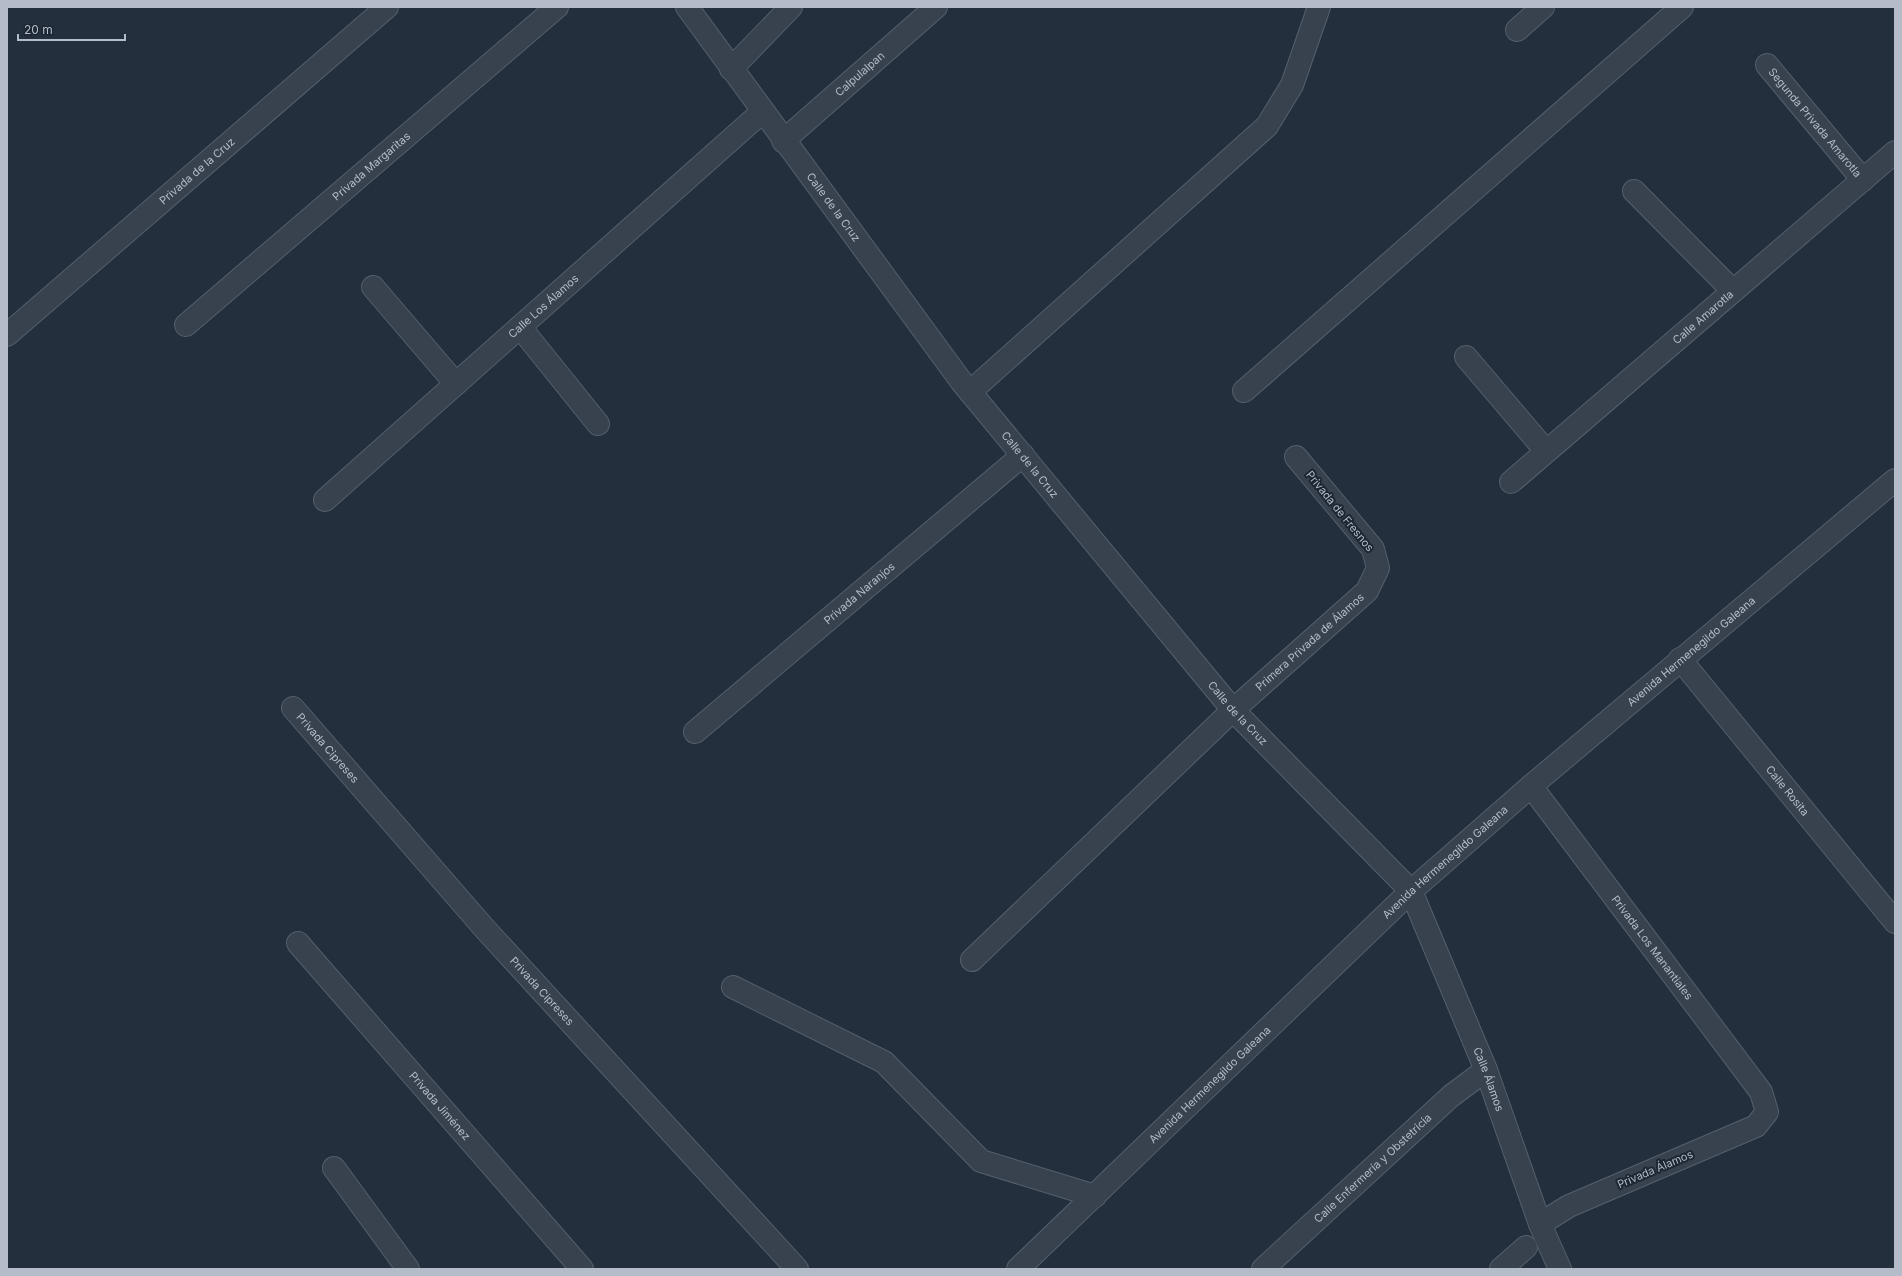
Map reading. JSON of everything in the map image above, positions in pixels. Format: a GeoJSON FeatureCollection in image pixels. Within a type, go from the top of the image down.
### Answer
{"type":"FeatureCollection","features":[{"type":"Feature","properties":{"kind":"street","name":"Privada de la Cruz"},"geometry":{"type":"LineString","coordinates":[[7,335],[387,7]]}},
{"type":"Feature","properties":{"kind":"street","name":"Privada Margaritas"},"geometry":{"type":"LineString","coordinates":[[186,325],[556,7]]}},
{"type":"Feature","properties":{"kind":"street","name":"Calle de la Cruz"},"geometry":{"type":"LineString","coordinates":[[687,7],[783,141],[970,392],[1233,710],[1411,891]]}},
{"type":"Feature","properties":{"kind":"street"},"geometry":{"type":"LineString","coordinates":[[731,69],[791,7]]}},
{"type":"Feature","properties":{"kind":"street","name":"Calpulalpan"},"geometry":{"type":"LineString","coordinates":[[783,141],[936,7]]}},
{"type":"Feature","properties":{"kind":"street"},"geometry":{"type":"LineString","coordinates":[[970,392],[1267,126],[1292,85],[1319,7]]}},
{"type":"Feature","properties":{"kind":"street"},"geometry":{"type":"LineString","coordinates":[[1517,30],[1543,7]]}},
{"type":"Feature","properties":{"kind":"street"},"geometry":{"type":"LineString","coordinates":[[1244,391],[1682,7]]}},
{"type":"Feature","properties":{"kind":"street","name":"Segunda Privada Amarotla"},"geometry":{"type":"LineString","coordinates":[[1768,65],[1863,180]]}},
{"type":"Feature","properties":{"kind":"street","name":"Calle Los Álamos"},"geometry":{"type":"LineString","coordinates":[[325,500],[762,112]]}},
{"type":"Feature","properties":{"kind":"street","name":"Calle Amarotla"},"geometry":{"type":"LineString","coordinates":[[1511,482],[1895,152]]}},
{"type":"Feature","properties":{"kind":"street"},"geometry":{"type":"LineString","coordinates":[[1634,191],[1733,291]]}},
{"type":"Feature","properties":{"kind":"street"},"geometry":{"type":"LineString","coordinates":[[372,287],[456,384]]}},
{"type":"Feature","properties":{"kind":"street"},"geometry":{"type":"LineString","coordinates":[[520,327],[598,424]]}},
{"type":"Feature","properties":{"kind":"street"},"geometry":{"type":"LineString","coordinates":[[1466,357],[1546,451]]}},
{"type":"Feature","properties":{"kind":"street","name":"Privada Naranjos"},"geometry":{"type":"LineString","coordinates":[[695,732],[1023,455]]}},
{"type":"Feature","properties":{"kind":"street","name":"Privada de Fresnos"},"geometry":{"type":"LineString","coordinates":[[1296,457],[1373,549],[1378,568]]}},
{"type":"Feature","properties":{"kind":"street","name":"Avenida Hermenegildo Galeana"},"geometry":{"type":"LineString","coordinates":[[1018,1269],[1411,891],[1531,786],[1895,480]]}},
{"type":"Feature","properties":{"kind":"street","name":"Primera Privada de Álamos"},"geometry":{"type":"LineString","coordinates":[[972,960],[1233,710],[1367,591],[1378,568]]}},
{"type":"Feature","properties":{"kind":"street","name":"Calle Rosita"},"geometry":{"type":"LineString","coordinates":[[1680,660],[1895,922]]}},
{"type":"Feature","properties":{"kind":"street","name":"Privada Cipreses"},"geometry":{"type":"LineString","coordinates":[[293,708],[485,929],[797,1269]]}},
{"type":"Feature","properties":{"kind":"street","name":"Privada Los Manantiales"},"geometry":{"type":"LineString","coordinates":[[1531,786],[1761,1092],[1767,1112]]}},
{"type":"Feature","properties":{"kind":"street","name":"Calle Álamos"},"geometry":{"type":"LineString","coordinates":[[1411,891],[1486,1070],[1540,1224],[1560,1269]]}},
{"type":"Feature","properties":{"kind":"street","name":"Privada Jiménez"},"geometry":{"type":"LineString","coordinates":[[298,943],[582,1269]]}},
{"type":"Feature","properties":{"kind":"street"},"geometry":{"type":"LineString","coordinates":[[733,987],[884,1062],[981,1162],[1095,1196]]}},
{"type":"Feature","properties":{"kind":"street","name":"Calle Enfermería y Obstetricia"},"geometry":{"type":"LineString","coordinates":[[1263,1269],[1451,1096],[1486,1070]]}},
{"type":"Feature","properties":{"kind":"street","name":"Privada Álamos"},"geometry":{"type":"LineString","coordinates":[[1540,1224],[1569,1206],[1756,1126],[1767,1112]]}},
{"type":"Feature","properties":{"kind":"street"},"geometry":{"type":"LineString","coordinates":[[334,1168],[408,1269]]}},
{"type":"Feature","properties":{"kind":"street"},"geometry":{"type":"LineString","coordinates":[[1501,1269],[1526,1247]]}}]}
